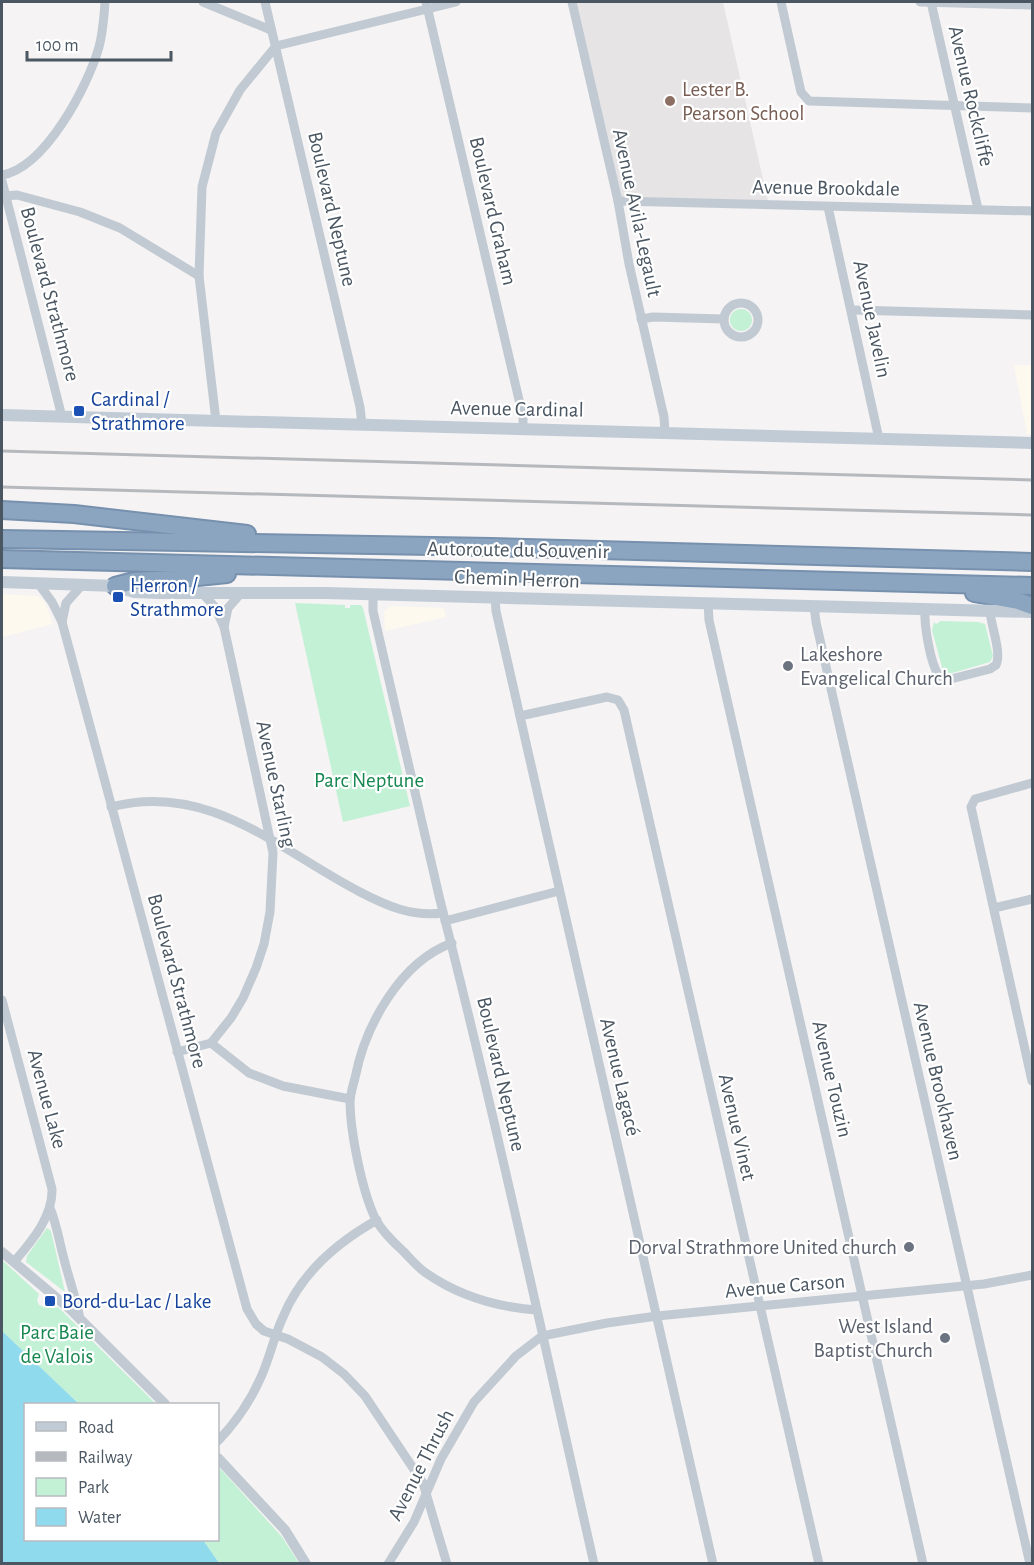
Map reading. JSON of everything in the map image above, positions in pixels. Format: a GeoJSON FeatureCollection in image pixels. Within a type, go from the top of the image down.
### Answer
{"type":"FeatureCollection","features":[{"type":"Feature","properties":{"kind":"highway"},"geometry":{"type":"LineString","coordinates":[[2,510],[117,519],[319,544]]}},
{"type":"Feature","properties":{"kind":"highway","name":"Autoroute du Souvenir"},"geometry":{"type":"LineString","coordinates":[[2,539],[125,543],[319,544],[1032,562]]}},
{"type":"Feature","properties":{"kind":"highway","name":"Autoroute du Souvenir"},"geometry":{"type":"LineString","coordinates":[[2,559],[1032,586]]}},
{"type":"Feature","properties":{"kind":"highway"},"geometry":{"type":"LineString","coordinates":[[115,586],[134,581],[178,579],[285,567]]}},
{"type":"Feature","properties":{"kind":"highway"},"geometry":{"type":"LineString","coordinates":[[923,583],[1018,601],[1032,606]]}},
{"type":"Feature","properties":{"kind":"main road","name":"Avenue Cardinal"},"geometry":{"type":"LineString","coordinates":[[2,415],[1032,443]]}},
{"type":"Feature","properties":{"kind":"main road","name":"Chemin Herron"},"geometry":{"type":"LineString","coordinates":[[2,582],[115,586],[134,592],[373,594],[1032,612]]}},
{"type":"Feature","properties":{"kind":"street"},"geometry":{"type":"LineString","coordinates":[[2,175],[12,173],[41,149],[72,108],[98,49],[104,22],[105,2]]}},
{"type":"Feature","properties":{"kind":"street"},"geometry":{"type":"LineString","coordinates":[[203,2],[271,30]]}},
{"type":"Feature","properties":{"kind":"street","name":"Boulevard Neptune"},"geometry":{"type":"LineString","coordinates":[[265,2],[360,407],[362,425]]}},
{"type":"Feature","properties":{"kind":"street"},"geometry":{"type":"LineString","coordinates":[[216,421],[199,276],[202,187],[216,133],[240,90],[276,46],[427,5],[456,2]]}},
{"type":"Feature","properties":{"kind":"street","name":"Avenue Avila-Legault"},"geometry":{"type":"LineString","coordinates":[[572,2],[618,201],[629,264],[664,417],[665,433]]}},
{"type":"Feature","properties":{"kind":"street"},"geometry":{"type":"LineString","coordinates":[[781,2],[801,92],[809,101],[1032,108]]}},
{"type":"Feature","properties":{"kind":"street","name":"Avenue Rockcliffe"},"geometry":{"type":"LineString","coordinates":[[920,2],[931,2],[978,209]]}},
{"type":"Feature","properties":{"kind":"street"},"geometry":{"type":"LineString","coordinates":[[931,2],[1032,5]]}},
{"type":"Feature","properties":{"kind":"street","name":"Boulevard Graham"},"geometry":{"type":"LineString","coordinates":[[427,5],[523,417],[523,429]]}},
{"type":"Feature","properties":{"kind":"street","name":"Boulevard Strathmore"},"geometry":{"type":"LineString","coordinates":[[2,181],[62,417]]}},
{"type":"Feature","properties":{"kind":"street"},"geometry":{"type":"LineString","coordinates":[[5,196],[17,195],[80,212],[120,228],[199,276]]}},
{"type":"Feature","properties":{"kind":"street","name":"Avenue Brookdale"},"geometry":{"type":"LineString","coordinates":[[618,201],[1032,211]]}},
{"type":"Feature","properties":{"kind":"street","name":"Avenue Javelin"},"geometry":{"type":"LineString","coordinates":[[828,207],[879,439]]}},
{"type":"Feature","properties":{"kind":"street"},"geometry":{"type":"LineString","coordinates":[[852,310],[1032,315]]}},
{"type":"Feature","properties":{"kind":"street"},"geometry":{"type":"LineString","coordinates":[[641,319],[653,317],[724,319]]}},
{"type":"Feature","properties":{"kind":"street","name":"Boulevard Strathmore"},"geometry":{"type":"LineString","coordinates":[[38,583],[52,602],[62,622],[247,1309],[260,1328],[295,1342],[322,1357],[359,1389],[423,1483],[447,1563]]}},
{"type":"Feature","properties":{"kind":"street"},"geometry":{"type":"LineString","coordinates":[[62,622],[66,603],[82,585]]}},
{"type":"Feature","properties":{"kind":"street","name":"Avenue Starling"},"geometry":{"type":"LineString","coordinates":[[202,593],[215,607],[224,627],[274,857],[272,892],[262,953],[243,998],[211,1043]]}},
{"type":"Feature","properties":{"kind":"street"},"geometry":{"type":"LineString","coordinates":[[224,627],[228,608],[242,593]]}},
{"type":"Feature","properties":{"kind":"street","name":"Boulevard Neptune"},"geometry":{"type":"LineString","coordinates":[[373,594],[373,611],[452,943],[594,1563]]}},
{"type":"Feature","properties":{"kind":"street","name":"Avenue Lagacé"},"geometry":{"type":"LineString","coordinates":[[495,598],[559,891],[713,1563]]}},
{"type":"Feature","properties":{"kind":"street","name":"Avenue Touzin"},"geometry":{"type":"LineString","coordinates":[[708,603],[712,631],[923,1563]]}},
{"type":"Feature","properties":{"kind":"street","name":"Avenue Brookhaven"},"geometry":{"type":"LineString","coordinates":[[814,606],[818,632],[1030,1563]]}},
{"type":"Feature","properties":{"kind":"street"},"geometry":{"type":"LineString","coordinates":[[925,609],[925,625],[935,669],[939,676],[947,679],[990,669],[996,665],[998,656],[990,611]]}},
{"type":"Feature","properties":{"kind":"street","name":"Avenue Vinet"},"geometry":{"type":"LineString","coordinates":[[520,716],[608,697],[618,700],[624,710],[819,1563]]}},
{"type":"Feature","properties":{"kind":"street"},"geometry":{"type":"LineString","coordinates":[[1032,783],[982,795],[975,799],[972,807],[1032,1081]]}},
{"type":"Feature","properties":{"kind":"street"},"geometry":{"type":"LineString","coordinates":[[111,807],[151,801],[198,806],[234,820],[271,839],[347,885],[389,907],[408,912],[444,917],[559,891]]}},
{"type":"Feature","properties":{"kind":"street"},"geometry":{"type":"LineString","coordinates":[[994,908],[1032,899]]}},
{"type":"Feature","properties":{"kind":"street"},"geometry":{"type":"LineString","coordinates":[[452,943],[432,952],[401,980],[381,1008],[370,1030],[358,1063],[350,1099],[355,1143],[363,1182],[376,1220],[394,1243],[425,1272],[470,1297],[506,1308],[536,1310]]}},
{"type":"Feature","properties":{"kind":"street","name":"Avenue Lake"},"geometry":{"type":"LineString","coordinates":[[2,1000],[51,1184],[50,1208],[57,1226],[80,1318]]}},
{"type":"Feature","properties":{"kind":"street"},"geometry":{"type":"LineString","coordinates":[[1022,1030],[1032,1028]]}},
{"type":"Feature","properties":{"kind":"street"},"geometry":{"type":"LineString","coordinates":[[177,1052],[211,1043],[249,1073],[283,1086],[350,1099]]}},
{"type":"Feature","properties":{"kind":"street"},"geometry":{"type":"LineString","coordinates":[[14,1262],[50,1208]]}},
{"type":"Feature","properties":{"kind":"street"},"geometry":{"type":"LineString","coordinates":[[219,1440],[255,1390],[289,1304],[318,1262],[337,1245],[376,1220]]}},
{"type":"Feature","properties":{"kind":"street"},"geometry":{"type":"LineString","coordinates":[[2,1252],[80,1318],[164,1403]]}},
{"type":"Feature","properties":{"kind":"street","name":"Avenue Carson"},"geometry":{"type":"LineString","coordinates":[[542,1336],[657,1316],[966,1286],[1032,1275]]}},
{"type":"Feature","properties":{"kind":"street","name":"Avenue Thrush"},"geometry":{"type":"LineString","coordinates":[[388,1563],[414,1522],[441,1459],[474,1402],[516,1356],[542,1336]]}},
{"type":"Feature","properties":{"kind":"street"},"geometry":{"type":"LineString","coordinates":[[219,1459],[285,1530],[306,1563]]}},
{"type":"Feature","properties":{"kind":"shaded area","name":"Lester B. Pearson School"},"geometry":{"type":"Polygon","coordinates":[[[572,2],[723,2],[769,206],[618,201],[572,2]]]}},
{"type":"Feature","properties":{"kind":"shaded area"},"geometry":{"type":"Polygon","coordinates":[[[1014,365],[1032,365],[1032,434],[1027,434],[1014,365]]]}},
{"type":"Feature","properties":{"kind":"shaded area"},"geometry":{"type":"Polygon","coordinates":[[[2,594],[38,596],[45,602],[53,624],[2,637],[2,594]]]}},
{"type":"Feature","properties":{"kind":"shaded area"},"geometry":{"type":"Polygon","coordinates":[[[390,606],[444,608],[446,617],[385,631],[384,612],[390,606]]]}},
{"type":"Feature","properties":{"kind":"green space"},"geometry":{"type":"Polygon","coordinates":[[[741,309],[749,312],[752,320],[749,328],[741,331],[733,328],[730,320],[733,312],[741,309]]]}},
{"type":"Feature","properties":{"kind":"green space","name":"Parc Neptune"},"geometry":{"type":"Polygon","coordinates":[[[295,603],[345,605],[345,608],[350,608],[350,605],[361,605],[363,608],[410,806],[343,822],[295,603]]]}},
{"type":"Feature","properties":{"kind":"green space"},"geometry":{"type":"Polygon","coordinates":[[[941,621],[985,624],[993,656],[990,662],[949,674],[943,671],[932,630],[934,622],[936,624],[941,621]]]}},
{"type":"Feature","properties":{"kind":"green space"},"geometry":{"type":"Polygon","coordinates":[[[47,1228],[51,1231],[65,1292],[26,1262],[27,1256],[47,1228]]]}},
{"type":"Feature","properties":{"kind":"green space","name":"Parc Baie de Valois"},"geometry":{"type":"Polygon","coordinates":[[[2,1260],[39,1294],[37,1300],[39,1305],[44,1307],[49,1302],[56,1308],[58,1307],[155,1403],[78,1403],[2,1331],[2,1260]]]}},
{"type":"Feature","properties":{"kind":"green space"},"geometry":{"type":"Polygon","coordinates":[[[219,1467],[282,1537],[299,1563],[219,1563],[204,1541],[219,1541],[219,1467]]]}},
{"type":"Feature","properties":{"kind":"water"},"geometry":{"type":"Polygon","coordinates":[[[2,1331],[78,1403],[24,1403],[24,1541],[204,1541],[219,1563],[2,1563],[2,1331]]]}},
{"type":"Feature","properties":{"kind":"railway"},"geometry":{"type":"LineString","coordinates":[[2,451],[1032,480]]}},
{"type":"Feature","properties":{"kind":"railway"},"geometry":{"type":"LineString","coordinates":[[2,487],[1032,515]]}},
{"type":"Feature","properties":{"kind":"place","name":"Lester B. Pearson School"},"geometry":{"type":"Point","coordinates":[670,101]}},
{"type":"Feature","properties":{"kind":"place","name":"Cardinal / Strathmore"},"geometry":{"type":"Point","coordinates":[79,411]}},
{"type":"Feature","properties":{"kind":"place","name":"Herron / Strathmore"},"geometry":{"type":"Point","coordinates":[118,597]}},
{"type":"Feature","properties":{"kind":"place","name":"Lakeshore Evangelical Church"},"geometry":{"type":"Point","coordinates":[788,666]}},
{"type":"Feature","properties":{"kind":"place","name":"Dorval Strathmore United church"},"geometry":{"type":"Point","coordinates":[909,1247]}},
{"type":"Feature","properties":{"kind":"place","name":"Bord-du-Lac / Lake"},"geometry":{"type":"Point","coordinates":[50,1301]}},
{"type":"Feature","properties":{"kind":"place","name":"West Island Baptist Church"},"geometry":{"type":"Point","coordinates":[945,1338]}}]}
